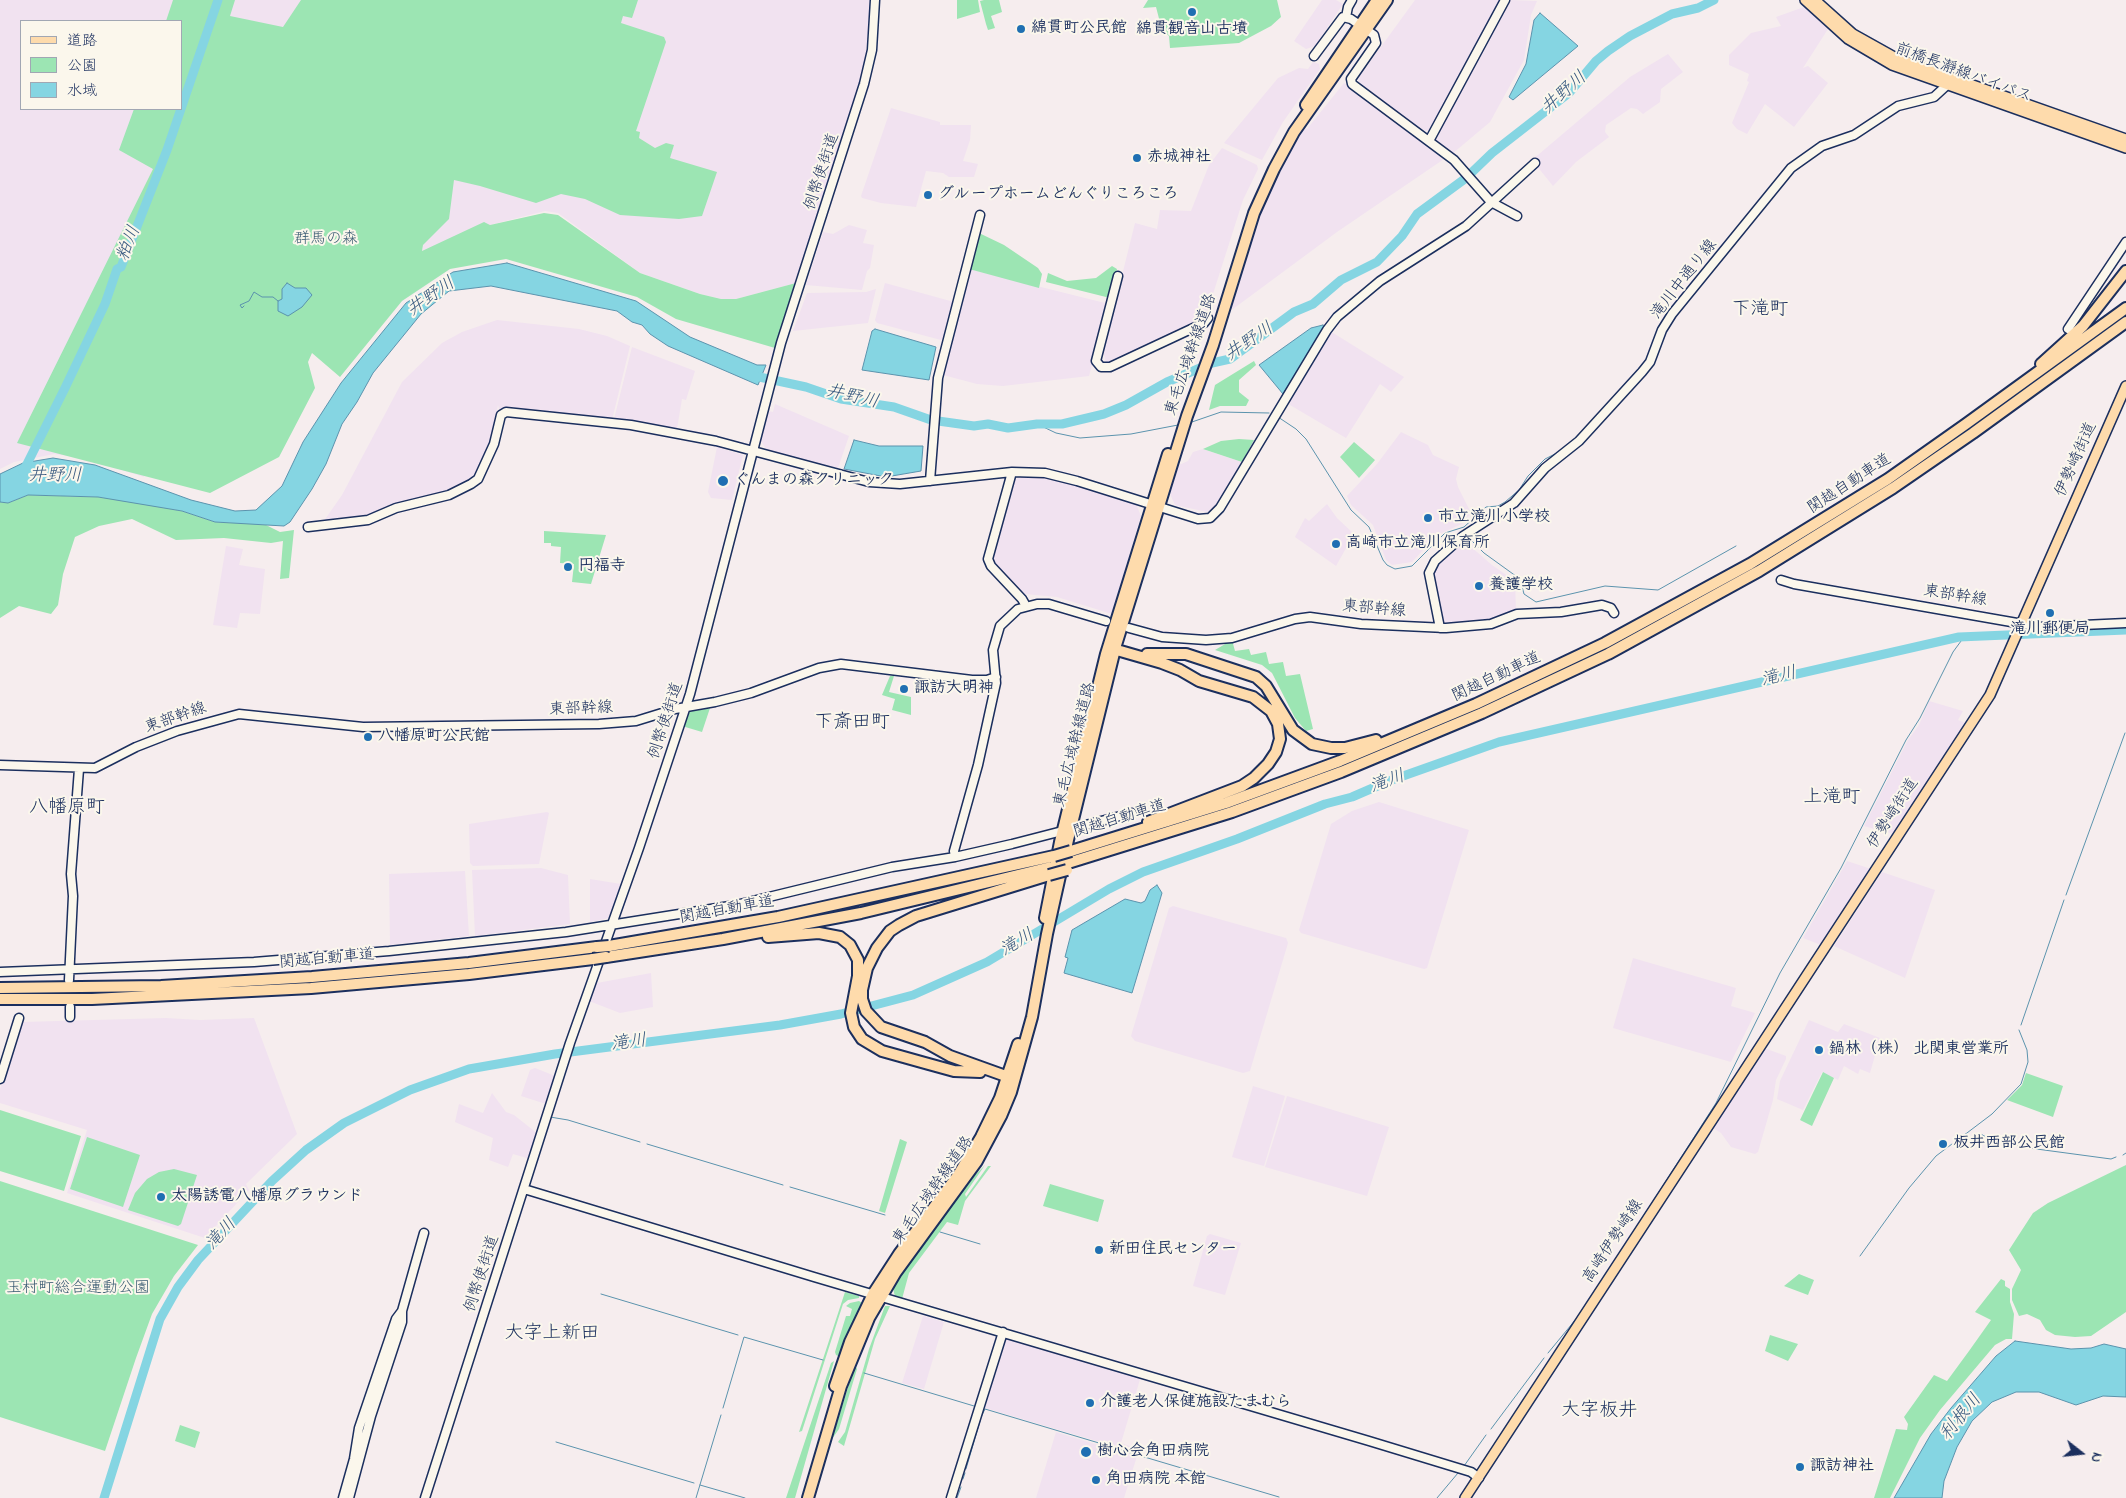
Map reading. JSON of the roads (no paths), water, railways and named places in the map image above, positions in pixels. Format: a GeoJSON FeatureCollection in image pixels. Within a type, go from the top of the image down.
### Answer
{"type":"FeatureCollection","features":[{"type":"Feature","properties":{"kind":"highway","name":"東毛広域幹線道路"},"geometry":{"type":"LineString","coordinates":[[1364,28],[1377,0]]}},
{"type":"Feature","properties":{"kind":"highway","name":"東毛広域幹線道路"},"geometry":{"type":"LineString","coordinates":[[802,1498],[842,1360],[899,1254],[969,1158],[994,1113],[1010,1078],[1067,830],[1113,647],[1155,505],[1214,329],[1249,212],[1272,160],[1297,118],[1387,0]]}},
{"type":"Feature","properties":{"kind":"highway"},"geometry":{"type":"LineString","coordinates":[[1966,424],[2084,326],[2126,271]]}},
{"type":"Feature","properties":{"kind":"highway","name":"関越自動車道"},"geometry":{"type":"LineString","coordinates":[[0,988],[151,986],[303,978],[469,963],[609,946],[778,917],[1054,856],[1092,845],[1264,789],[1427,726],[1544,673],[1707,588],[1888,479],[2126,308]]}},
{"type":"Feature","properties":{"kind":"highway","name":"関越自動車道"},"geometry":{"type":"LineString","coordinates":[[0,999],[111,998],[311,988],[468,974],[593,959],[723,940],[861,913],[1067,866],[1092,856],[1232,812],[1341,772],[1465,721],[1608,654],[1706,602],[1819,536],[1893,488],[2076,360],[2126,322]]}},
{"type":"Feature","properties":{"kind":"highway"},"geometry":{"type":"LineString","coordinates":[[2076,360],[2104,346],[2126,329]]}},
{"type":"Feature","properties":{"kind":"highway"},"geometry":{"type":"LineString","coordinates":[[1113,647],[1153,655],[1186,654],[1251,674],[1266,686],[1292,730],[1306,741],[1320,746],[1331,748],[1357,746],[1427,726]]}},
{"type":"Feature","properties":{"kind":"highway"},"geometry":{"type":"LineString","coordinates":[[1092,845],[1242,786],[1268,764],[1279,745],[1280,732],[1276,717],[1259,700],[1246,694],[1199,681],[1180,670],[1113,647]]}},
{"type":"Feature","properties":{"kind":"highway"},"geometry":{"type":"LineString","coordinates":[[1010,1078],[980,1072],[946,1069],[882,1051],[862,1039],[852,1022],[864,979],[877,948],[890,931],[916,916],[1050,871]]}},
{"type":"Feature","properties":{"kind":"highway"},"geometry":{"type":"LineString","coordinates":[[723,940],[819,933],[840,937],[850,945],[858,960],[857,1000],[870,1017],[881,1027],[925,1042],[950,1056],[1010,1078]]}},
{"type":"Feature","properties":{"kind":"highway","name":"東毛広域幹線道路"},"geometry":{"type":"LineString","coordinates":[[808,1498],[844,1379],[877,1295]]}},
{"type":"Feature","properties":{"kind":"main road","name":"前橋長瀞線バイパス"},"geometry":{"type":"LineString","coordinates":[[1805,0],[1861,48],[1892,65],[2126,148]]}},
{"type":"Feature","properties":{"kind":"main road","name":"前橋長瀞線バイパス"},"geometry":{"type":"LineString","coordinates":[[1815,0],[1853,34],[1896,58],[2126,139]]}},
{"type":"Feature","properties":{"kind":"main road","name":"伊勢崎街道"},"geometry":{"type":"LineString","coordinates":[[1788,1003],[1980,712],[1998,679],[2020,630],[2126,386]]}},
{"type":"Feature","properties":{"kind":"main road","name":"高崎伊勢崎線"},"geometry":{"type":"LineString","coordinates":[[1465,1498],[1788,1003]]}},
{"type":"Feature","properties":{"kind":"street","name":"例幣使街道"},"geometry":{"type":"LineString","coordinates":[[425,1498],[565,1058],[686,708],[700,661],[780,348],[864,84],[872,50],[875,0]]}},
{"type":"Feature","properties":{"kind":"street"},"geometry":{"type":"LineString","coordinates":[[1314,56],[1336,23],[1346,17],[1352,0]]}},
{"type":"Feature","properties":{"kind":"street"},"geometry":{"type":"LineString","coordinates":[[1429,140],[1505,0]]}},
{"type":"Feature","properties":{"kind":"street"},"geometry":{"type":"LineString","coordinates":[[1346,17],[1374,36],[1376,43],[1351,79],[1352,84],[1454,160],[1491,202],[1517,216]]}},
{"type":"Feature","properties":{"kind":"street","name":"滝川中通り線"},"geometry":{"type":"LineString","coordinates":[[1440,628],[1429,573],[1436,561],[1466,534],[1514,503],[1545,468],[1579,441],[1642,372],[1650,362],[1662,330],[1672,314],[1791,168],[1822,146],[1854,135],[1898,106],[1934,97],[1947,85]]}},
{"type":"Feature","properties":{"kind":"street"},"geometry":{"type":"LineString","coordinates":[[308,528],[368,520],[396,508],[448,494],[471,484],[478,479],[494,444],[499,419],[504,412],[631,425],[716,442],[869,482],[900,484],[1012,472],[1045,473],[1198,519],[1210,518],[1215,515],[1326,330],[1337,317],[1380,281],[1466,226],[1535,163]]}},
{"type":"Feature","properties":{"kind":"street"},"geometry":{"type":"LineString","coordinates":[[930,481],[937,389],[947,335],[980,215]]}},
{"type":"Feature","properties":{"kind":"street"},"geometry":{"type":"LineString","coordinates":[[2068,328],[2126,242]]}},
{"type":"Feature","properties":{"kind":"street"},"geometry":{"type":"LineString","coordinates":[[1118,276],[1096,361],[1101,367],[1110,367],[1204,323],[1208,318]]}},
{"type":"Feature","properties":{"kind":"street"},"geometry":{"type":"LineString","coordinates":[[1012,472],[988,559],[991,566],[1022,598],[1026,606]]}},
{"type":"Feature","properties":{"kind":"street","name":"東部幹線"},"geometry":{"type":"LineString","coordinates":[[1781,580],[2020,630],[2126,623]]}},
{"type":"Feature","properties":{"kind":"street"},"geometry":{"type":"LineString","coordinates":[[955,857],[954,851],[978,765],[996,677],[993,650],[996,634],[1011,614],[1026,606],[1049,604],[1106,621]]}},
{"type":"Feature","properties":{"kind":"street","name":"東部幹線"},"geometry":{"type":"LineString","coordinates":[[1129,628],[1162,637],[1191,640],[1232,638],[1310,617],[1361,624],[1440,628],[1491,624],[1517,614],[1561,612],[1602,605],[1611,608],[1614,613]]}},
{"type":"Feature","properties":{"kind":"street","name":"東部幹線"},"geometry":{"type":"LineString","coordinates":[[0,765],[95,768],[177,731],[239,714],[356,727],[508,726],[625,722],[751,693],[819,668],[841,664],[976,680],[996,677]]}},
{"type":"Feature","properties":{"kind":"street"},"geometry":{"type":"LineString","coordinates":[[69,980],[72,866],[80,769]]}},
{"type":"Feature","properties":{"kind":"street"},"geometry":{"type":"LineString","coordinates":[[0,972],[254,962],[389,952],[612,924],[736,905],[892,867],[955,857],[1132,813]]}},
{"type":"Feature","properties":{"kind":"street"},"geometry":{"type":"LineString","coordinates":[[70,1007],[70,1017]]}},
{"type":"Feature","properties":{"kind":"street"},"geometry":{"type":"LineString","coordinates":[[0,1079],[19,1018]]}},
{"type":"Feature","properties":{"kind":"street"},"geometry":{"type":"LineString","coordinates":[[524,1188],[1471,1472],[1478,1478]]}},
{"type":"Feature","properties":{"kind":"street"},"geometry":{"type":"LineString","coordinates":[[349,1498],[371,1416],[402,1322],[402,1311],[424,1233]]}},
{"type":"Feature","properties":{"kind":"street"},"geometry":{"type":"LineString","coordinates":[[343,1498],[360,1428],[396,1319],[402,1311]]}},
{"type":"Feature","properties":{"kind":"street"},"geometry":{"type":"LineString","coordinates":[[951,1498],[1003,1332]]}},
{"type":"Feature","properties":{"kind":"water"},"geometry":{"type":"Polygon","coordinates":[[[1540,13],[1578,46],[1513,100],[1509,97],[1526,64],[1534,20],[1540,13]]]}},
{"type":"Feature","properties":{"kind":"water","name":"井野川"},"geometry":{"type":"Polygon","coordinates":[[[507,263],[636,301],[690,337],[757,365],[766,365],[758,385],[668,346],[650,334],[642,325],[632,322],[617,311],[491,286],[449,291],[421,314],[373,373],[342,424],[326,464],[312,489],[290,522],[284,526],[215,522],[182,511],[98,497],[28,495],[8,503],[0,502],[0,474],[23,463],[53,458],[95,465],[191,500],[235,511],[256,510],[282,486],[303,442],[341,383],[406,303],[453,272],[507,263]]]}},
{"type":"Feature","properties":{"kind":"water"},"geometry":{"type":"Polygon","coordinates":[[[287,283],[295,288],[306,288],[312,295],[302,307],[288,316],[278,311],[278,301],[282,299],[282,289],[287,283]]]}},
{"type":"Feature","properties":{"kind":"water"},"geometry":{"type":"Polygon","coordinates":[[[1323,325],[1324,327],[1283,394],[1259,365],[1311,328],[1323,325]]]}},
{"type":"Feature","properties":{"kind":"water"},"geometry":{"type":"Polygon","coordinates":[[[875,329],[936,347],[929,380],[862,370],[872,331],[875,329]]]}},
{"type":"Feature","properties":{"kind":"water"},"geometry":{"type":"Polygon","coordinates":[[[854,440],[879,446],[923,446],[921,471],[886,477],[844,469],[854,440]]]}},
{"type":"Feature","properties":{"kind":"water"},"geometry":{"type":"Polygon","coordinates":[[[1157,885],[1162,893],[1132,993],[1064,973],[1068,958],[1065,957],[1072,930],[1125,899],[1141,903],[1145,901],[1150,890],[1157,885]]]}},
{"type":"Feature","properties":{"kind":"water","name":"利根川"},"geometry":{"type":"Polygon","coordinates":[[[2015,1341],[2071,1349],[2091,1348],[2104,1344],[2126,1349],[2126,1397],[2103,1396],[2076,1405],[2039,1392],[2016,1392],[1992,1402],[1972,1421],[1957,1447],[1944,1481],[1942,1498],[1894,1498],[1931,1434],[1951,1408],[1996,1356],[2015,1341]]]}},
{"type":"Feature","properties":{"kind":"waterway","name":"粕川"},"geometry":{"type":"LineString","coordinates":[[182,106],[218,0]]}},
{"type":"Feature","properties":{"kind":"waterway","name":"井野川"},"geometry":{"type":"LineString","coordinates":[[750,375],[806,387],[841,399],[894,407],[931,420],[974,426],[988,424],[1008,428],[1037,424],[1062,424],[1104,414],[1126,405],[1167,382],[1212,363],[1230,359],[1294,312],[1313,304],[1341,280],[1377,262],[1402,236],[1417,214],[1466,178],[1492,153],[1569,93],[1596,61],[1608,51],[1630,36],[1672,14],[1698,8],[1714,0]]}},
{"type":"Feature","properties":{"kind":"waterway","name":"粕川"},"geometry":{"type":"LineString","coordinates":[[23,472],[105,304],[117,269],[121,267],[167,150],[181,110]]}},
{"type":"Feature","properties":{"kind":"waterway"},"geometry":{"type":"LineString","coordinates":[[244,306],[242,308],[240,305],[249,301],[254,292],[262,297],[273,297],[278,301]]}},
{"type":"Feature","properties":{"kind":"waterway"},"geometry":{"type":"LineString","coordinates":[[1189,423],[1221,412],[1269,413]]}},
{"type":"Feature","properties":{"kind":"waterway"},"geometry":{"type":"LineString","coordinates":[[1278,417],[1296,429],[1306,439],[1351,510],[1369,527],[1383,560],[1387,565],[1395,569],[1412,566],[1445,533],[1464,527],[1486,507],[1498,506],[1505,502],[1519,490],[1528,476],[1545,459],[1559,452]]}},
{"type":"Feature","properties":{"kind":"waterway"},"geometry":{"type":"LineString","coordinates":[[1037,424],[1056,433],[1080,438],[1131,434],[1178,425]]}},
{"type":"Feature","properties":{"kind":"waterway"},"geometry":{"type":"LineString","coordinates":[[1468,537],[1484,553],[1520,579],[1524,594],[1536,602],[1605,586],[1658,590],[1736,546]]}},
{"type":"Feature","properties":{"kind":"waterway","name":"滝川"},"geometry":{"type":"LineString","coordinates":[[104,1498],[160,1319],[178,1287],[198,1260],[272,1181],[306,1150],[344,1123],[410,1090],[469,1069],[555,1054],[780,1025],[841,1014],[913,995],[987,962],[1109,889],[1143,872],[1499,742],[1959,637],[2126,630]]}},
{"type":"Feature","properties":{"kind":"waterway"},"geometry":{"type":"LineString","coordinates":[[1594,1293],[1716,1103],[1780,973],[1841,868],[1906,740],[1920,718],[1953,652],[1964,637]]}},
{"type":"Feature","properties":{"kind":"waterway"},"geometry":{"type":"LineString","coordinates":[[2066,895],[2125,733]]}},
{"type":"Feature","properties":{"kind":"waterway"},"geometry":{"type":"LineString","coordinates":[[2021,1025],[2064,900]]}},
{"type":"Feature","properties":{"kind":"waterway"},"geometry":{"type":"LineString","coordinates":[[1959,1139],[1992,1114],[2021,1084],[2028,1062],[2027,1050],[2019,1030]]}},
{"type":"Feature","properties":{"kind":"waterway"},"geometry":{"type":"LineString","coordinates":[[550,1117],[568,1120],[640,1142]]}},
{"type":"Feature","properties":{"kind":"waterway"},"geometry":{"type":"LineString","coordinates":[[1979,1133],[1986,1137],[2025,1148]]}},
{"type":"Feature","properties":{"kind":"waterway"},"geometry":{"type":"LineString","coordinates":[[647,1144],[783,1185]]}},
{"type":"Feature","properties":{"kind":"waterway"},"geometry":{"type":"LineString","coordinates":[[1860,1256],[1909,1188],[1936,1156],[1952,1144]]}},
{"type":"Feature","properties":{"kind":"waterway"},"geometry":{"type":"LineString","coordinates":[[2029,1148],[2111,1159],[2116,1157]]}},
{"type":"Feature","properties":{"kind":"waterway"},"geometry":{"type":"LineString","coordinates":[[529,1185],[539,1152]]}},
{"type":"Feature","properties":{"kind":"waterway"},"geometry":{"type":"LineString","coordinates":[[790,1187],[885,1215]]}},
{"type":"Feature","properties":{"kind":"waterway"},"geometry":{"type":"LineString","coordinates":[[940,1232],[980,1244]]}},
{"type":"Feature","properties":{"kind":"waterway"},"geometry":{"type":"LineString","coordinates":[[601,1294],[738,1335]]}},
{"type":"Feature","properties":{"kind":"waterway"},"geometry":{"type":"LineString","coordinates":[[1548,1353],[1581,1313]]}},
{"type":"Feature","properties":{"kind":"waterway"},"geometry":{"type":"LineString","coordinates":[[723,1408],[744,1337],[823,1360]]}},
{"type":"Feature","properties":{"kind":"waterway"},"geometry":{"type":"LineString","coordinates":[[1491,1429],[1544,1358]]}},
{"type":"Feature","properties":{"kind":"waterway"},"geometry":{"type":"LineString","coordinates":[[864,1373],[974,1406]]}},
{"type":"Feature","properties":{"kind":"waterway"},"geometry":{"type":"LineString","coordinates":[[981,1417],[985,1409],[1109,1446]]}},
{"type":"Feature","properties":{"kind":"waterway"},"geometry":{"type":"LineString","coordinates":[[696,1498],[721,1415]]}},
{"type":"Feature","properties":{"kind":"waterway"},"geometry":{"type":"LineString","coordinates":[[966,1469],[980,1421]]}},
{"type":"Feature","properties":{"kind":"waterway"},"geometry":{"type":"LineString","coordinates":[[1464,1466],[1486,1435]]}},
{"type":"Feature","properties":{"kind":"waterway"},"geometry":{"type":"LineString","coordinates":[[556,1442],[694,1483]]}},
{"type":"Feature","properties":{"kind":"waterway"},"geometry":{"type":"LineString","coordinates":[[1115,1448],[1137,1455]]}},
{"type":"Feature","properties":{"kind":"waterway"},"geometry":{"type":"LineString","coordinates":[[1141,1456],[1279,1497]]}},
{"type":"Feature","properties":{"kind":"waterway"},"geometry":{"type":"LineString","coordinates":[[963,1479],[965,1473]]}},
{"type":"Feature","properties":{"kind":"waterway"},"geometry":{"type":"LineString","coordinates":[[1437,1498],[1458,1473]]}},
{"type":"Feature","properties":{"kind":"waterway"},"geometry":{"type":"LineString","coordinates":[[700,1485],[745,1498]]}},
{"type":"Feature","properties":{"kind":"waterway"},"geometry":{"type":"LineString","coordinates":[[957,1498],[961,1487]]}},
{"type":"Feature","properties":{"kind":"place","name":"綿貫観音山古墳"},"geometry":{"type":"Point","coordinates":[1192,12]}},
{"type":"Feature","properties":{"kind":"place","name":"綿貫町公民館"},"geometry":{"type":"Point","coordinates":[1021,29]}},
{"type":"Feature","properties":{"kind":"place","name":"赤城神社"},"geometry":{"type":"Point","coordinates":[1137,158]}},
{"type":"Feature","properties":{"kind":"place","name":"グループホームどんぐりころころ"},"geometry":{"type":"Point","coordinates":[928,195]}},
{"type":"Feature","properties":{"kind":"place","name":"ぐんまの森クリニック"},"geometry":{"type":"Point","coordinates":[723,481]}},
{"type":"Feature","properties":{"kind":"place","name":"市立滝川小学校"},"geometry":{"type":"Point","coordinates":[1428,518]}},
{"type":"Feature","properties":{"kind":"place","name":"高崎市立滝川保育所"},"geometry":{"type":"Point","coordinates":[1336,544]}},
{"type":"Feature","properties":{"kind":"place","name":"円福寺"},"geometry":{"type":"Point","coordinates":[568,567]}},
{"type":"Feature","properties":{"kind":"place","name":"養護学校"},"geometry":{"type":"Point","coordinates":[1479,586]}},
{"type":"Feature","properties":{"kind":"place","name":"滝川郵便局"},"geometry":{"type":"Point","coordinates":[2050,613]}},
{"type":"Feature","properties":{"kind":"place","name":"諏訪大明神"},"geometry":{"type":"Point","coordinates":[904,689]}},
{"type":"Feature","properties":{"kind":"place","name":"八幡原町公民館"},"geometry":{"type":"Point","coordinates":[368,737]}},
{"type":"Feature","properties":{"kind":"place","name":"鍋林（株） 北関東営業所"},"geometry":{"type":"Point","coordinates":[1819,1050]}},
{"type":"Feature","properties":{"kind":"place","name":"板井西部公民館"},"geometry":{"type":"Point","coordinates":[1943,1144]}},
{"type":"Feature","properties":{"kind":"place","name":"太陽誘電八幡原グラウンド"},"geometry":{"type":"Point","coordinates":[161,1197]}},
{"type":"Feature","properties":{"kind":"place","name":"新田住民センター"},"geometry":{"type":"Point","coordinates":[1099,1250]}},
{"type":"Feature","properties":{"kind":"place","name":"介護老人保健施設たまむら"},"geometry":{"type":"Point","coordinates":[1090,1403]}},
{"type":"Feature","properties":{"kind":"place","name":"樹心会角田病院"},"geometry":{"type":"Point","coordinates":[1086,1452]}},
{"type":"Feature","properties":{"kind":"place","name":"諏訪神社"},"geometry":{"type":"Point","coordinates":[1800,1467]}},
{"type":"Feature","properties":{"kind":"place","name":"角田病院 本館"},"geometry":{"type":"Point","coordinates":[1096,1480]}},
{"type":"Feature","properties":{"kind":"district","name":"下滝町"},"geometry":{"type":"Point","coordinates":[1760,311]}},
{"type":"Feature","properties":{"kind":"district","name":"下斎田町"},"geometry":{"type":"Point","coordinates":[852,724]}},
{"type":"Feature","properties":{"kind":"district","name":"上滝町"},"geometry":{"type":"Point","coordinates":[1832,799]}},
{"type":"Feature","properties":{"kind":"district","name":"八幡原町"},"geometry":{"type":"Point","coordinates":[67,809]}},
{"type":"Feature","properties":{"kind":"district","name":"大字上新田"},"geometry":{"type":"Point","coordinates":[552,1335]}},
{"type":"Feature","properties":{"kind":"district","name":"大字板井"},"geometry":{"type":"Point","coordinates":[1599,1412]}},
{"type":"Feature","properties":{"kind":"park label","name":"群馬の森"},"geometry":{"type":"Point","coordinates":[326,240]}},
{"type":"Feature","properties":{"kind":"park label","name":"玉村町総合運動公園"},"geometry":{"type":"Point","coordinates":[78,1289]}}]}
